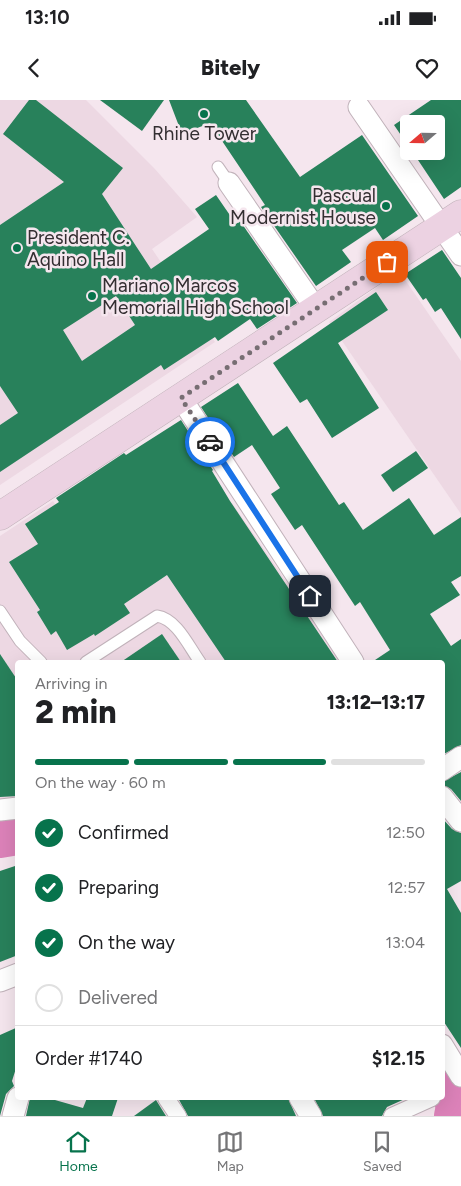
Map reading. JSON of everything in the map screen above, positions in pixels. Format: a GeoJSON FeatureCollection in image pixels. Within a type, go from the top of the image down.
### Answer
{"type":"FeatureCollection","features":[{"type":"Feature","properties":{"kind":"main road"},"geometry":{"type":"LineString","coordinates":[[0,516],[451,220]]}},
{"type":"Feature","properties":{"kind":"street"},"geometry":{"type":"LineString","coordinates":[[359,107],[451,220],[461,255]]}},
{"type":"Feature","properties":{"kind":"street"},"geometry":{"type":"LineString","coordinates":[[224,175],[316,309]]}},
{"type":"Feature","properties":{"kind":"street"},"geometry":{"type":"LineString","coordinates":[[181,398],[352,660]]}},
{"type":"Feature","properties":{"kind":"street"},"geometry":{"type":"LineString","coordinates":[[445,768],[461,757]]}},
{"type":"Feature","properties":{"kind":"street"},"geometry":{"type":"LineString","coordinates":[[445,801],[461,821]]}},
{"type":"Feature","properties":{"kind":"street"},"geometry":{"type":"LineString","coordinates":[[0,810],[15,808]]}},
{"type":"Feature","properties":{"kind":"street"},"geometry":{"type":"LineString","coordinates":[[0,981],[15,975]]}},
{"type":"Feature","properties":{"kind":"street"},"geometry":{"type":"LineString","coordinates":[[445,1050],[461,1076]]}},
{"type":"Feature","properties":{"kind":"street"},"geometry":{"type":"LineString","coordinates":[[13,1116],[17,1100]]}},
{"type":"Feature","properties":{"kind":"street"},"geometry":{"type":"LineString","coordinates":[[167,1100],[178,1116]]}},
{"type":"Feature","properties":{"kind":"street"},"geometry":{"type":"LineString","coordinates":[[301,1100],[311,1116]]}},
{"type":"Feature","properties":{"kind":"street"},"geometry":{"type":"LineString","coordinates":[[392,1116],[428,1100]]}},
{"type":"Feature","properties":{"kind":"lane"},"geometry":{"type":"LineString","coordinates":[[0,611],[20,641],[39,660]]}},
{"type":"Feature","properties":{"kind":"lane"},"geometry":{"type":"LineString","coordinates":[[89,660],[157,616],[165,617],[175,625],[199,660]]}},
{"type":"Feature","properties":{"kind":"shaded area","name":"Mariano Marcos Memorial High School"},"geometry":{"type":"Polygon","coordinates":[[[0,100],[86,100],[154,168],[197,217],[152,249],[215,342],[0,485],[0,100]]]}},
{"type":"Feature","properties":{"kind":"shaded area"},"geometry":{"type":"Polygon","coordinates":[[[399,271],[461,361],[461,514],[329,322],[399,271]]]}},
{"type":"Feature","properties":{"kind":"shaded area"},"geometry":{"type":"Polygon","coordinates":[[[53,501],[109,584],[232,503],[341,660],[15,660],[15,801],[0,803],[0,536],[53,501]]]}},
{"type":"Feature","properties":{"kind":"building","name":"Mariano Marcos Memorial High School"},"geometry":{"type":"Polygon","coordinates":[[[29,100],[36,100],[123,168],[102,194],[151,269],[209,229],[195,209],[216,195],[236,224],[240,221],[297,303],[257,329],[250,319],[218,341],[215,337],[164,370],[161,365],[0,472],[0,425],[18,413],[0,386],[0,225],[64,182],[3,134],[29,100]],[[116,296],[63,330],[82,361],[135,325],[116,296]]]}},
{"type":"Feature","properties":{"kind":"building"},"geometry":{"type":"Polygon","coordinates":[[[100,100],[164,100],[142,131],[100,100]]]}},
{"type":"Feature","properties":{"kind":"building"},"geometry":{"type":"Polygon","coordinates":[[[169,100],[246,100],[300,177],[362,135],[418,216],[383,240],[375,228],[342,250],[351,262],[316,286],[261,207],[265,205],[210,123],[182,134],[169,100]]]}},
{"type":"Feature","properties":{"kind":"building"},"geometry":{"type":"Polygon","coordinates":[[[431,100],[461,100],[461,187],[444,199],[418,160],[445,160],[445,115],[409,115],[431,100]]]}},
{"type":"Feature","properties":{"kind":"building"},"geometry":{"type":"Polygon","coordinates":[[[400,121],[400,134],[394,125],[400,121]]]}},
{"type":"Feature","properties":{"kind":"building"},"geometry":{"type":"Polygon","coordinates":[[[442,250],[461,278],[461,339],[441,308],[435,312],[426,298],[423,300],[405,274],[442,250]]]}},
{"type":"Feature","properties":{"kind":"building"},"geometry":{"type":"Polygon","coordinates":[[[376,292],[388,310],[338,343],[379,408],[332,438],[307,399],[300,403],[273,363],[376,292]]]}},
{"type":"Feature","properties":{"kind":"building"},"geometry":{"type":"Polygon","coordinates":[[[238,383],[273,436],[287,426],[339,505],[344,502],[363,530],[409,498],[434,535],[461,517],[461,576],[451,582],[460,595],[430,614],[451,646],[461,639],[461,745],[445,753],[445,660],[375,660],[390,650],[360,602],[355,606],[302,525],[295,530],[271,494],[280,488],[252,445],[234,457],[201,407],[238,383]]]}},
{"type":"Feature","properties":{"kind":"building"},"geometry":{"type":"Polygon","coordinates":[[[181,420],[230,501],[337,660],[225,660],[167,575],[124,604],[130,613],[95,636],[94,634],[67,650],[56,631],[51,635],[37,612],[40,610],[9,562],[38,544],[25,524],[59,502],[56,498],[124,453],[126,455],[181,420]]]}},
{"type":"Feature","properties":{"kind":"building"},"geometry":{"type":"Polygon","coordinates":[[[416,451],[428,468],[393,492],[381,475],[416,451]]]}},
{"type":"Feature","properties":{"kind":"building"},"geometry":{"type":"Polygon","coordinates":[[[162,634],[180,660],[124,660],[162,634]]]}},
{"type":"Feature","properties":{"kind":"building"},"geometry":{"type":"Polygon","coordinates":[[[0,654],[15,676],[15,796],[0,797],[0,654]]]}},
{"type":"Feature","properties":{"kind":"building"},"geometry":{"type":"Polygon","coordinates":[[[461,772],[461,801],[451,789],[445,786],[445,780],[461,772]]]}},
{"type":"Feature","properties":{"kind":"building"},"geometry":{"type":"Polygon","coordinates":[[[445,821],[452,829],[461,833],[461,881],[447,889],[461,913],[461,1048],[445,1024],[445,821]]]}},
{"type":"Feature","properties":{"kind":"building"},"geometry":{"type":"Polygon","coordinates":[[[15,866],[15,956],[0,962],[0,871],[15,866]]]}},
{"type":"Feature","properties":{"kind":"building"},"geometry":{"type":"Polygon","coordinates":[[[15,1028],[15,1072],[12,1081],[14,1086],[6,1094],[0,1116],[0,1035],[15,1028]]]}},
{"type":"Feature","properties":{"kind":"building"},"geometry":{"type":"Polygon","coordinates":[[[30,1100],[55,1100],[83,1108],[86,1100],[117,1100],[112,1116],[26,1116],[30,1100]]]}},
{"type":"Feature","properties":{"kind":"building"},"geometry":{"type":"Polygon","coordinates":[[[156,1100],[166,1116],[134,1116],[156,1100]]]}},
{"type":"Feature","properties":{"kind":"building"},"geometry":{"type":"Polygon","coordinates":[[[179,1100],[289,1100],[296,1116],[188,1116],[179,1100]]]}},
{"type":"Feature","properties":{"kind":"building"},"geometry":{"type":"Polygon","coordinates":[[[315,1100],[403,1100],[387,1107],[382,1116],[323,1116],[315,1100]]]}},
{"type":"Feature","properties":{"kind":"waterway"},"geometry":{"type":"LineString","coordinates":[[0,839],[15,836]]}},
{"type":"Feature","properties":{"kind":"waterway"},"geometry":{"type":"LineString","coordinates":[[445,1080],[455,1106],[453,1116]]}},
{"type":"Feature","properties":{"kind":"way so far"},"geometry":{"type":"LineString","coordinates":[[210,442],[181,398],[387,262]]}},
{"type":"Feature","properties":{"kind":"place","name":"Rhine Tower"},"geometry":{"type":"Point","coordinates":[204,114]}},
{"type":"Feature","properties":{"kind":"place","name":"Pascual Modernist House"},"geometry":{"type":"Point","coordinates":[386,206]}},
{"type":"Feature","properties":{"kind":"place","name":"President C. Aquino Hall"},"geometry":{"type":"Point","coordinates":[17,248]}},
{"type":"Feature","properties":{"kind":"place","name":"Mariano Marcos Memorial High School"},"geometry":{"type":"Point","coordinates":[92,296]}},
{"type":"Feature","properties":{"kind":"route"},"geometry":{"type":"LineString","coordinates":[[210,442],[310,596]]}}]}
